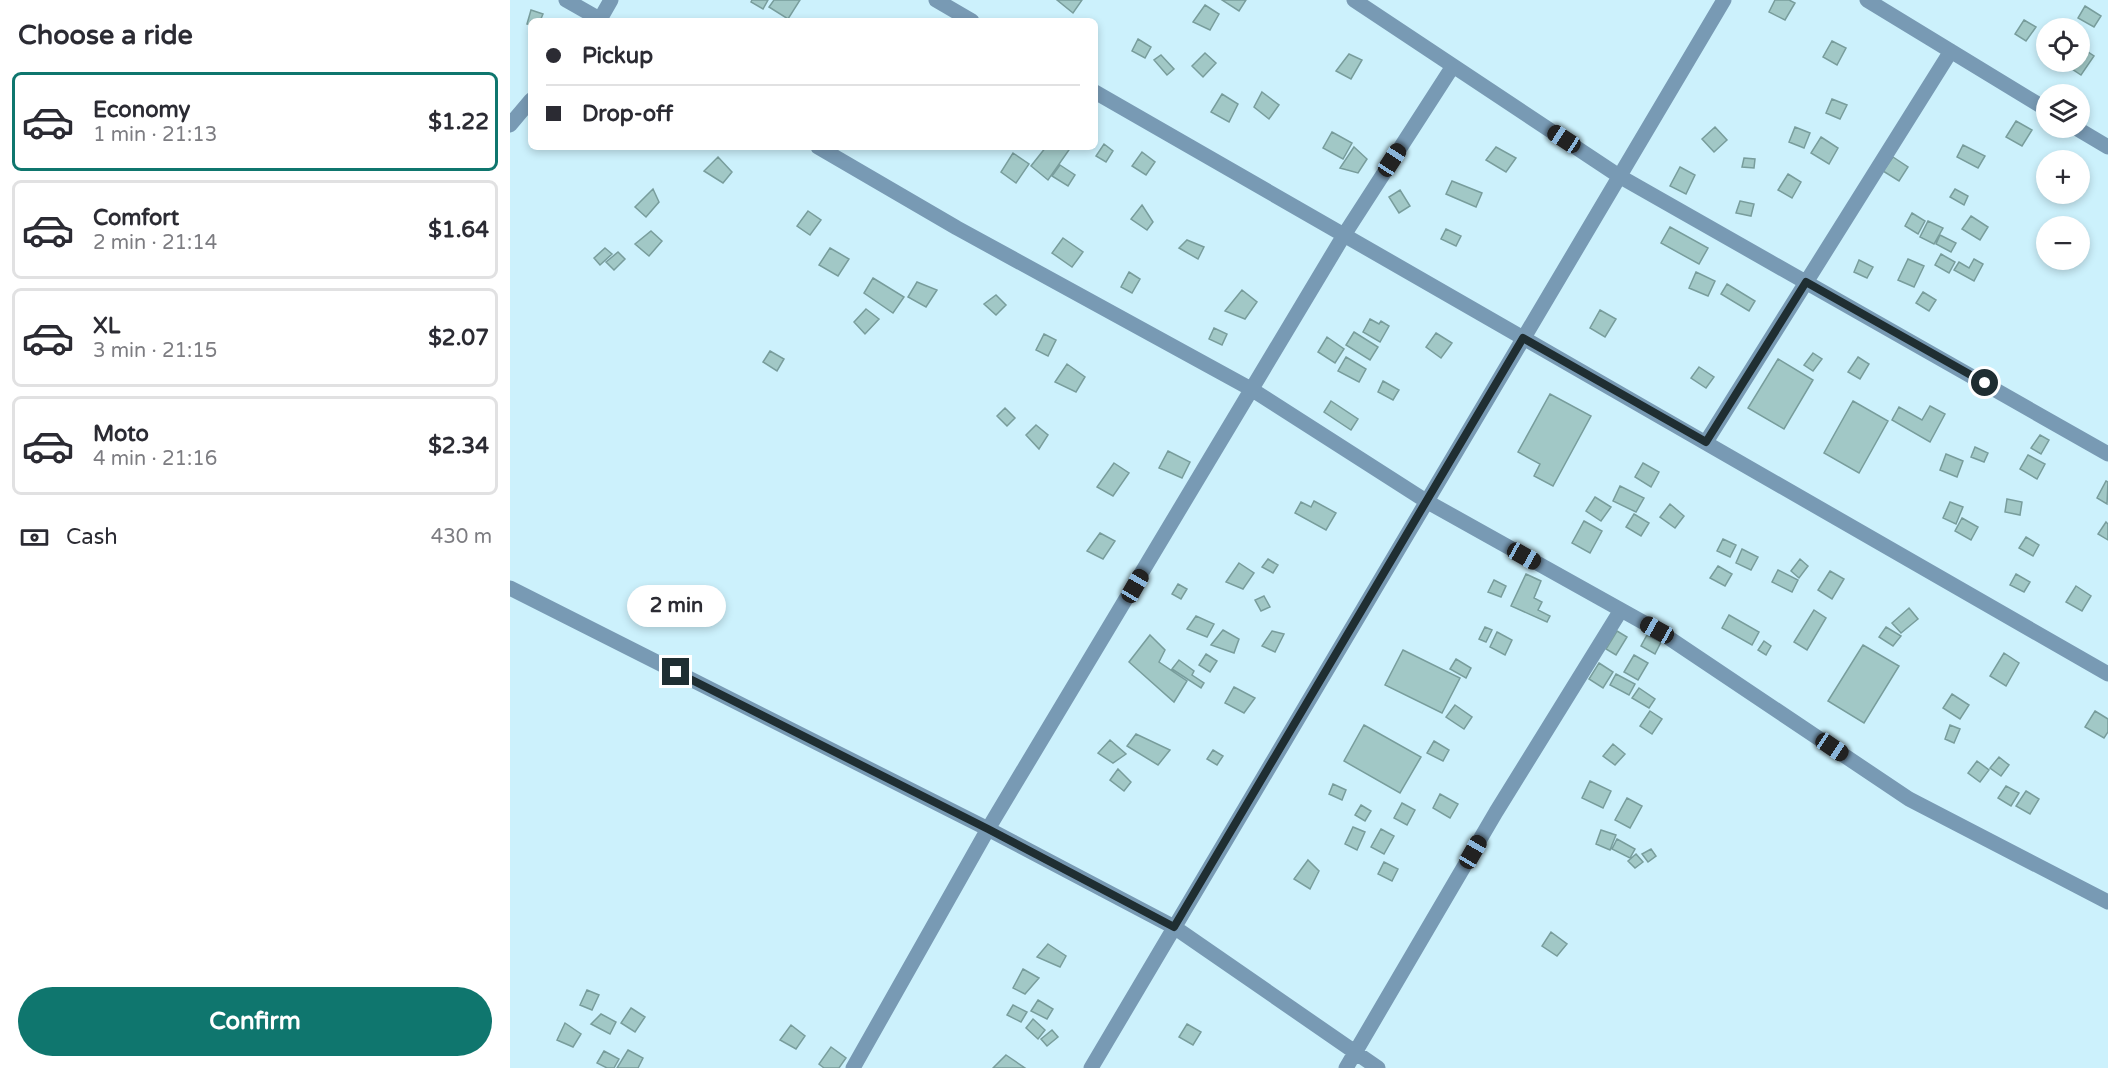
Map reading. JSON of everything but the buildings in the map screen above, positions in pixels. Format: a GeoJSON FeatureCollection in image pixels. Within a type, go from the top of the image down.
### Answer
{"type":"FeatureCollection","features":[{"type":"Feature","properties":{"kind":"street"},"geometry":{"type":"LineString","coordinates":[[566,0],[598,18]]}},
{"type":"Feature","properties":{"kind":"street"},"geometry":{"type":"LineString","coordinates":[[602,18],[611,0]]}},
{"type":"Feature","properties":{"kind":"street"},"geometry":{"type":"LineString","coordinates":[[936,0],[967,18]]}},
{"type":"Feature","properties":{"kind":"street"},"geometry":{"type":"LineString","coordinates":[[1354,0],[1619,176],[2108,454]]}},
{"type":"Feature","properties":{"kind":"street"},"geometry":{"type":"LineString","coordinates":[[1091,1068],[1724,0]]}},
{"type":"Feature","properties":{"kind":"street"},"geometry":{"type":"LineString","coordinates":[[1867,0],[2036,103]]}},
{"type":"Feature","properties":{"kind":"street"},"geometry":{"type":"LineString","coordinates":[[1706,442],[1951,51]]}},
{"type":"Feature","properties":{"kind":"street"},"geometry":{"type":"LineString","coordinates":[[853,1068],[988,829],[1251,389],[1344,235],[1453,66]]}},
{"type":"Feature","properties":{"kind":"street"},"geometry":{"type":"LineString","coordinates":[[1098,94],[2108,674]]}},
{"type":"Feature","properties":{"kind":"street"},"geometry":{"type":"LineString","coordinates":[[510,125],[528,104]]}},
{"type":"Feature","properties":{"kind":"street"},"geometry":{"type":"LineString","coordinates":[[2090,136],[2108,147]]}},
{"type":"Feature","properties":{"kind":"street"},"geometry":{"type":"LineString","coordinates":[[823,150],[957,228],[1251,389],[1426,501],[1657,630],[1909,799],[2108,902]]}},
{"type":"Feature","properties":{"kind":"street"},"geometry":{"type":"LineString","coordinates":[[510,588],[988,829],[1174,927],[1378,1068]]}},
{"type":"Feature","properties":{"kind":"street"},"geometry":{"type":"LineString","coordinates":[[1346,1068],[1496,812],[1621,610]]}},
{"type":"Feature","properties":{"kind":"route"},"geometry":{"type":"LineString","coordinates":[[676,672],[988,829],[1174,927],[1523,338],[1706,442],[1806,282],[1985,383]]}}]}
